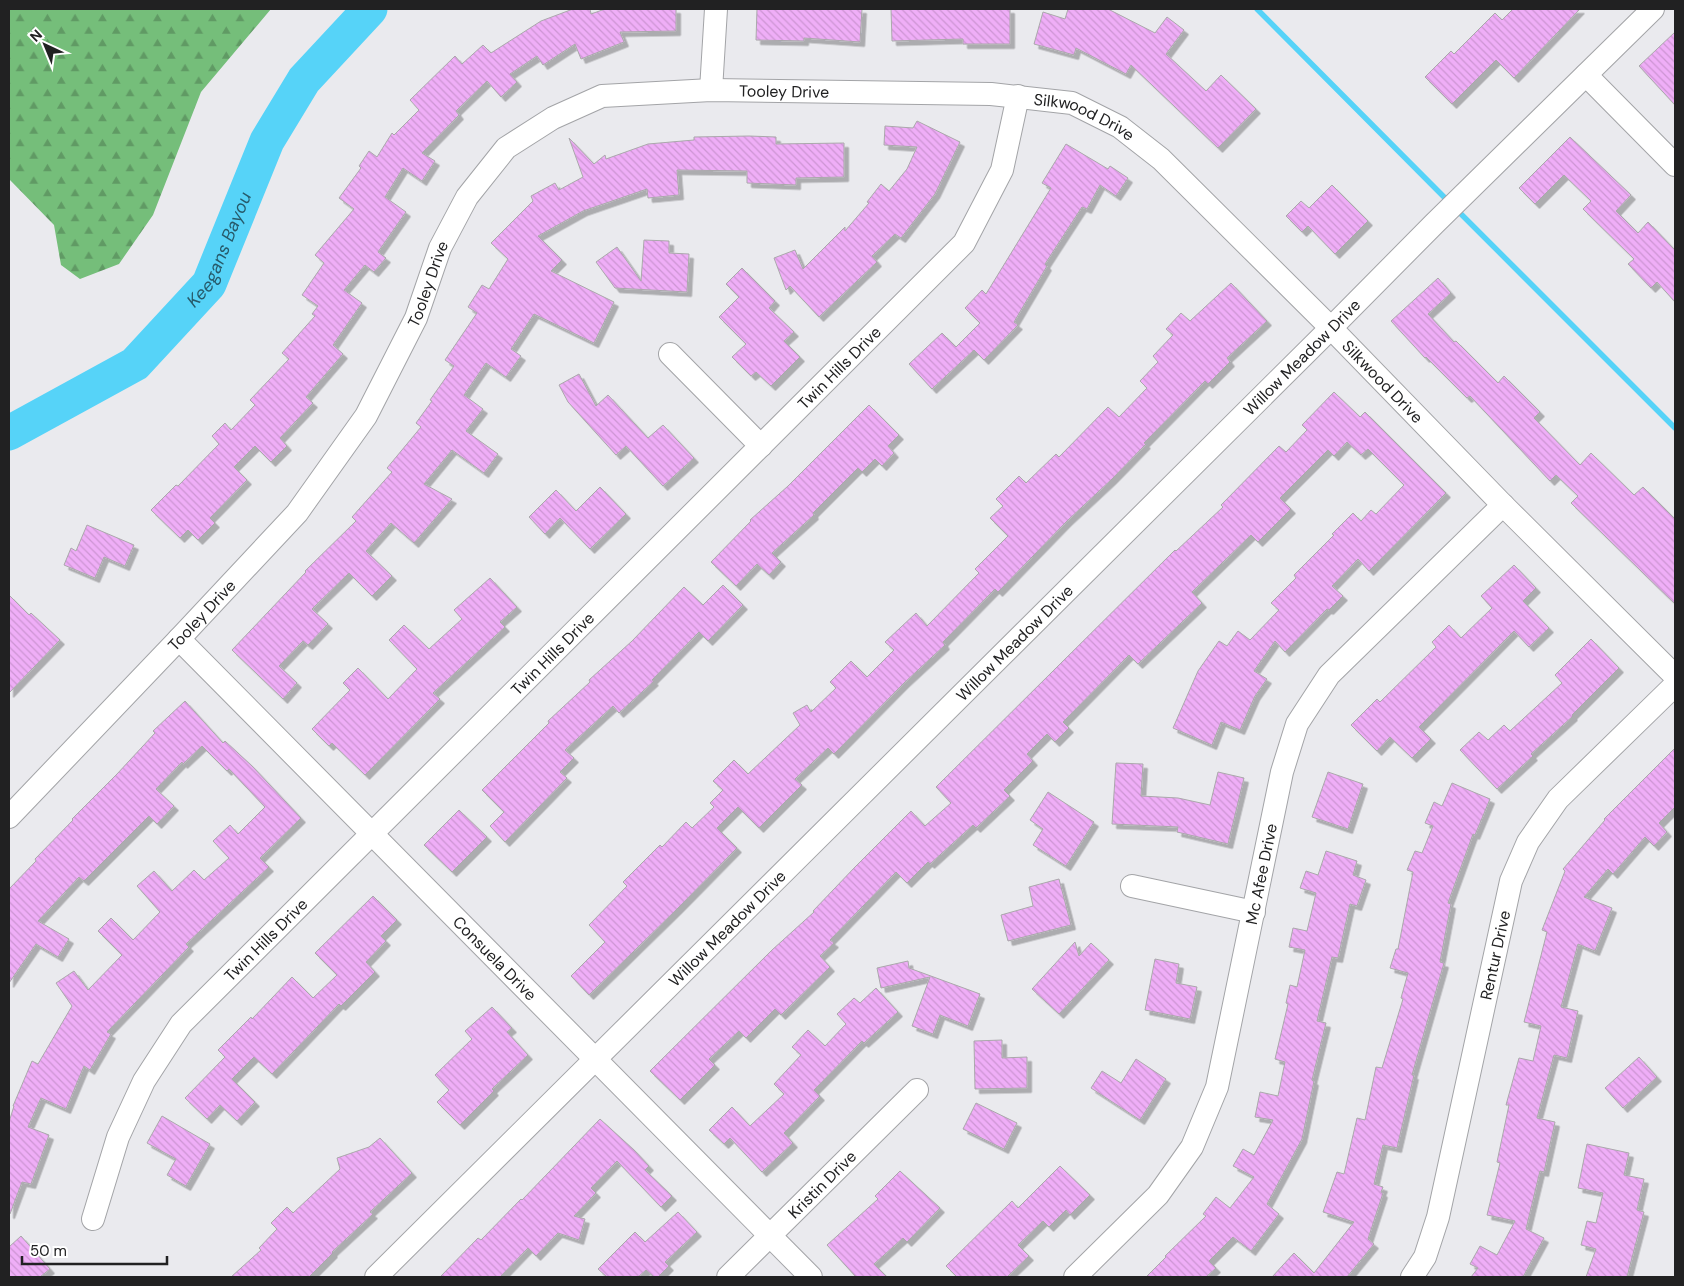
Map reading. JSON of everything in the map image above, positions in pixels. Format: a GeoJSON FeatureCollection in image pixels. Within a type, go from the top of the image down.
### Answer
{"type":"FeatureCollection","features":[{"type":"Feature","properties":{"kind":"street"},"geometry":{"type":"LineString","coordinates":[[712,90],[716,9]]}},
{"type":"Feature","properties":{"kind":"street","name":"Willow Meadow Drive"},"geometry":{"type":"LineString","coordinates":[[376,1277],[1434,224],[1653,9]]}},
{"type":"Feature","properties":{"kind":"street"},"geometry":{"type":"LineString","coordinates":[[1586,75],[1675,165]]}},
{"type":"Feature","properties":{"kind":"street","name":"Tooley Drive"},"geometry":{"type":"LineString","coordinates":[[9,817],[180,639],[297,513],[366,416],[416,318],[445,239],[467,197],[506,148],[553,118],[602,96],[712,90],[1018,96]]}},
{"type":"Feature","properties":{"kind":"street","name":"Silkwood Drive"},"geometry":{"type":"LineString","coordinates":[[1018,96],[1072,103],[1120,127],[1162,159],[1331,328],[1503,505],[1675,676]]}},
{"type":"Feature","properties":{"kind":"street","name":"Twin Hills Drive"},"geometry":{"type":"LineString","coordinates":[[93,1219],[118,1137],[144,1081],[182,1024],[964,243],[1002,170],[1018,96]]}},
{"type":"Feature","properties":{"kind":"street"},"geometry":{"type":"LineString","coordinates":[[670,354],[760,446]]}},
{"type":"Feature","properties":{"kind":"street","name":"Mc Afee Drive"},"geometry":{"type":"LineString","coordinates":[[1075,1277],[1158,1195],[1192,1146],[1217,1087],[1282,772],[1297,724],[1329,675],[1503,505]]}},
{"type":"Feature","properties":{"kind":"street","name":"Consuela Drive"},"geometry":{"type":"LineString","coordinates":[[180,639],[811,1277]]}},
{"type":"Feature","properties":{"kind":"street","name":"Rentur Drive"},"geometry":{"type":"LineString","coordinates":[[1412,1277],[1425,1257],[1438,1217],[1511,881],[1528,842],[1558,799],[1675,685]]}},
{"type":"Feature","properties":{"kind":"street"},"geometry":{"type":"LineString","coordinates":[[1132,886],[1254,912]]}},
{"type":"Feature","properties":{"kind":"street","name":"Kristin Drive"},"geometry":{"type":"LineString","coordinates":[[728,1277],[917,1090]]}},
{"type":"Feature","properties":{"kind":"green space"},"geometry":{"type":"Polygon","coordinates":[[[9,9],[271,9],[201,92],[153,215],[119,264],[80,279],[61,265],[54,225],[9,179],[9,9]]]}},
{"type":"Feature","properties":{"kind":"building"},"geometry":{"type":"Polygon","coordinates":[[[573,9],[590,9],[591,14],[605,9],[676,9],[676,31],[620,32],[624,42],[581,59],[575,44],[543,65],[537,56],[510,74],[517,82],[501,97],[487,81],[456,111],[459,115],[422,153],[435,161],[422,181],[403,168],[385,197],[406,212],[378,252],[386,258],[374,272],[365,265],[344,290],[362,303],[333,345],[343,354],[306,397],[313,403],[280,438],[287,446],[271,462],[255,446],[234,467],[247,480],[210,518],[215,523],[198,540],[188,530],[180,538],[151,510],[176,485],[178,486],[219,444],[212,436],[225,423],[231,430],[255,405],[250,400],[289,359],[282,353],[315,316],[312,314],[318,306],[302,295],[324,263],[315,255],[354,209],[339,198],[361,168],[359,166],[369,151],[377,157],[392,133],[394,135],[419,110],[410,100],[455,56],[462,64],[483,45],[491,53],[541,21],[573,9]]]}},
{"type":"Feature","properties":{"kind":"building"},"geometry":{"type":"Polygon","coordinates":[[[757,9],[862,9],[860,42],[804,38],[804,41],[756,40],[757,9]]]}},
{"type":"Feature","properties":{"kind":"building"},"geometry":{"type":"Polygon","coordinates":[[[891,9],[1010,9],[1010,44],[963,44],[963,39],[892,41],[891,9]]]}},
{"type":"Feature","properties":{"kind":"building"},"geometry":{"type":"Polygon","coordinates":[[[1068,9],[1108,9],[1155,33],[1167,17],[1184,30],[1166,54],[1206,91],[1221,75],[1256,109],[1218,148],[1131,65],[1126,74],[1076,48],[1074,55],[1034,44],[1043,12],[1065,19],[1068,9]]]}},
{"type":"Feature","properties":{"kind":"building"},"geometry":{"type":"Polygon","coordinates":[[[1513,9],[1580,9],[1514,78],[1496,60],[1452,104],[1425,77],[1451,51],[1454,54],[1495,13],[1502,20],[1513,9]]]}},
{"type":"Feature","properties":{"kind":"building"},"geometry":{"type":"Polygon","coordinates":[[[1675,32],[1675,105],[1639,66],[1675,32]]]}},
{"type":"Feature","properties":{"kind":"building"},"geometry":{"type":"Polygon","coordinates":[[[917,121],[960,142],[935,194],[901,238],[895,234],[872,256],[877,262],[819,317],[790,286],[786,290],[774,258],[795,250],[803,269],[845,227],[845,231],[869,203],[867,202],[881,184],[889,191],[907,169],[917,147],[884,145],[885,126],[913,128],[917,121]]]}},
{"type":"Feature","properties":{"kind":"building"},"geometry":{"type":"Polygon","coordinates":[[[694,137],[776,137],[776,144],[844,143],[844,177],[796,178],[796,185],[747,183],[747,171],[677,170],[679,195],[648,198],[647,189],[583,211],[538,236],[562,260],[551,271],[614,302],[594,343],[534,314],[511,349],[521,356],[506,377],[486,363],[464,395],[483,409],[466,431],[498,454],[484,473],[452,450],[424,484],[452,499],[414,543],[391,523],[366,551],[392,576],[372,596],[349,573],[312,609],[328,624],[308,645],[303,641],[279,666],[297,683],[283,699],[232,650],[305,571],[356,521],[352,517],[392,472],[387,468],[421,427],[416,423],[454,366],[445,360],[477,313],[468,307],[482,285],[489,289],[508,259],[491,243],[533,201],[531,196],[555,183],[559,190],[583,177],[569,138],[594,164],[605,155],[606,159],[648,144],[694,140],[694,137]]]}},
{"type":"Feature","properties":{"kind":"building"},"geometry":{"type":"Polygon","coordinates":[[[1570,137],[1631,195],[1616,211],[1638,233],[1648,222],[1675,250],[1675,302],[1657,282],[1651,288],[1628,264],[1634,259],[1583,209],[1591,201],[1564,175],[1535,204],[1519,188],[1570,137]]]}},
{"type":"Feature","properties":{"kind":"building"},"geometry":{"type":"Polygon","coordinates":[[[1066,144],[1108,169],[1110,166],[1128,178],[1116,196],[1100,185],[1087,209],[1082,207],[1045,264],[1047,266],[1014,322],[1018,325],[984,360],[974,350],[932,389],[909,364],[942,333],[956,347],[980,323],[965,308],[982,290],[986,294],[1051,188],[1042,183],[1066,144]]]}},
{"type":"Feature","properties":{"kind":"building"},"geometry":{"type":"Polygon","coordinates":[[[1332,185],[1368,221],[1335,254],[1308,226],[1302,232],[1286,216],[1301,201],[1309,208],[1332,185]]]}},
{"type":"Feature","properties":{"kind":"building"},"geometry":{"type":"Polygon","coordinates":[[[644,240],[669,241],[669,253],[689,254],[687,292],[615,288],[596,262],[617,247],[641,281],[644,240]]]}},
{"type":"Feature","properties":{"kind":"building"},"geometry":{"type":"Polygon","coordinates":[[[742,268],[775,301],[769,308],[794,332],[784,341],[800,357],[771,386],[756,372],[751,376],[732,357],[746,344],[719,317],[739,297],[726,284],[742,268]]]}},
{"type":"Feature","properties":{"kind":"building"},"geometry":{"type":"Polygon","coordinates":[[[1438,278],[1451,293],[1428,314],[1454,342],[1456,341],[1498,383],[1504,376],[1540,412],[1534,418],[1580,465],[1591,453],[1634,495],[1643,487],[1675,519],[1675,604],[1571,503],[1578,496],[1556,475],[1550,481],[1470,396],[1467,398],[1425,358],[1391,321],[1438,278]]]}},
{"type":"Feature","properties":{"kind":"building"},"geometry":{"type":"Polygon","coordinates":[[[1231,283],[1267,321],[1227,358],[1230,362],[1208,384],[1205,381],[1144,443],[1146,444],[1112,479],[1067,521],[998,592],[995,589],[943,642],[945,645],[904,683],[834,754],[828,748],[795,779],[802,785],[759,828],[738,807],[717,828],[737,848],[589,995],[571,976],[605,942],[589,925],[627,886],[623,882],[660,845],[662,847],[686,822],[692,828],[714,807],[710,803],[723,790],[713,781],[734,760],[748,774],[800,725],[793,713],[807,705],[811,712],[836,688],[830,682],[851,661],[867,677],[894,650],[885,642],[916,613],[927,626],[979,573],[975,569],[1008,536],[990,518],[1003,506],[996,499],[1019,476],[1026,483],[1056,454],[1059,457],[1108,407],[1119,417],[1147,388],[1140,381],[1158,362],[1153,356],[1173,335],[1166,329],[1181,313],[1190,321],[1231,283]]]}},
{"type":"Feature","properties":{"kind":"building"},"geometry":{"type":"Polygon","coordinates":[[[579,374],[596,406],[608,395],[648,438],[663,425],[694,458],[663,486],[626,446],[616,455],[568,402],[559,385],[579,374]]]}},
{"type":"Feature","properties":{"kind":"building"},"geometry":{"type":"Polygon","coordinates":[[[1334,392],[1360,417],[1365,412],[1446,493],[1369,571],[1358,559],[1332,586],[1343,596],[1329,610],[1327,609],[1285,652],[1275,641],[1254,671],[1267,679],[1255,696],[1240,730],[1221,722],[1212,745],[1173,728],[1198,671],[1219,641],[1227,646],[1238,631],[1250,640],[1279,610],[1271,603],[1296,578],[1294,575],[1334,535],[1332,534],[1353,513],[1361,521],[1371,510],[1376,514],[1404,485],[1368,449],[1361,455],[1347,442],[1334,456],[1328,450],[1280,498],[1291,509],[1258,542],[1251,535],[1192,592],[1202,603],[1138,664],[1129,655],[1063,722],[1069,728],[1055,742],[1047,734],[1027,754],[1033,761],[1004,790],[1010,796],[976,828],[973,825],[930,864],[928,862],[907,883],[896,872],[830,940],[834,943],[820,956],[830,967],[781,1015],[775,1009],[746,1038],[739,1031],[709,1059],[715,1065],[680,1100],[650,1071],[772,950],[814,912],[855,867],[911,811],[925,826],[951,803],[936,787],[1175,550],[1223,507],[1221,505],[1279,446],[1286,452],[1307,430],[1302,425],[1334,392]]]}},
{"type":"Feature","properties":{"kind":"building"},"geometry":{"type":"Polygon","coordinates":[[[869,405],[899,435],[888,446],[894,453],[882,466],[875,459],[862,472],[858,468],[813,513],[814,515],[772,553],[781,562],[769,575],[757,564],[736,586],[711,562],[750,520],[788,486],[869,405]]]}},
{"type":"Feature","properties":{"kind":"building"},"geometry":{"type":"Polygon","coordinates":[[[600,487],[626,514],[590,549],[560,518],[545,534],[529,517],[556,490],[576,511],[600,487]]]}},
{"type":"Feature","properties":{"kind":"building"},"geometry":{"type":"Polygon","coordinates":[[[87,525],[134,545],[125,566],[104,557],[95,578],[64,565],[71,548],[76,551],[87,525]]]}},
{"type":"Feature","properties":{"kind":"building"},"geometry":{"type":"Polygon","coordinates":[[[1514,565],[1536,588],[1523,601],[1549,628],[1529,647],[1514,631],[1419,727],[1431,739],[1412,758],[1390,737],[1377,751],[1351,725],[1377,699],[1380,702],[1436,647],[1432,642],[1449,625],[1461,638],[1492,608],[1481,596],[1514,565]]]}},
{"type":"Feature","properties":{"kind":"building"},"geometry":{"type":"Polygon","coordinates":[[[490,578],[517,607],[500,622],[505,627],[433,693],[440,699],[365,775],[332,743],[329,746],[312,729],[350,690],[343,683],[358,668],[388,699],[417,669],[389,640],[404,625],[429,649],[462,619],[454,610],[490,578]]]}},
{"type":"Feature","properties":{"kind":"building"},"geometry":{"type":"Polygon","coordinates":[[[723,585],[743,605],[708,641],[699,632],[652,680],[654,681],[619,713],[613,706],[565,750],[574,758],[560,772],[567,778],[505,842],[490,826],[504,812],[482,790],[549,723],[548,721],[632,641],[684,587],[703,605],[723,585]]]}},
{"type":"Feature","properties":{"kind":"building"},"geometry":{"type":"Polygon","coordinates":[[[9,595],[29,615],[31,613],[60,640],[9,693],[9,595]]]}},
{"type":"Feature","properties":{"kind":"building"},"geometry":{"type":"Polygon","coordinates":[[[1591,639],[1619,668],[1573,716],[1531,754],[1533,756],[1497,789],[1460,750],[1479,732],[1488,740],[1504,725],[1510,731],[1562,683],[1555,675],[1591,639]]]}},
{"type":"Feature","properties":{"kind":"building"},"geometry":{"type":"Polygon","coordinates":[[[185,701],[223,743],[225,741],[252,766],[301,818],[260,858],[269,867],[186,944],[189,947],[107,1032],[111,1034],[90,1070],[84,1066],[66,1109],[41,1098],[28,1127],[49,1135],[31,1184],[22,1182],[9,1214],[9,1122],[13,1106],[32,1061],[38,1064],[72,1006],[56,983],[74,971],[88,990],[122,955],[98,931],[111,918],[133,940],[160,912],[137,886],[154,871],[172,891],[194,870],[204,880],[229,858],[213,841],[230,825],[238,834],[265,807],[229,769],[227,771],[202,746],[183,764],[182,762],[156,789],[174,806],[157,824],[149,816],[84,881],[79,877],[38,921],[69,939],[58,957],[36,944],[9,983],[9,889],[72,819],[155,733],[153,731],[185,701]]]}},
{"type":"Feature","properties":{"kind":"building"},"geometry":{"type":"Polygon","coordinates":[[[1675,748],[1675,807],[1659,823],[1667,832],[1654,846],[1645,837],[1613,874],[1608,869],[1584,897],[1612,908],[1595,951],[1578,944],[1561,1007],[1578,1011],[1567,1058],[1554,1055],[1537,1118],[1555,1122],[1544,1172],[1540,1171],[1526,1229],[1544,1238],[1523,1277],[1471,1277],[1478,1268],[1470,1264],[1480,1246],[1497,1255],[1515,1221],[1487,1215],[1500,1163],[1497,1162],[1509,1105],[1506,1105],[1519,1058],[1533,1061],[1541,1026],[1524,1022],[1547,932],[1542,930],[1565,871],[1563,869],[1604,819],[1675,748]]]}},
{"type":"Feature","properties":{"kind":"building"},"geometry":{"type":"Polygon","coordinates":[[[1116,763],[1143,764],[1141,796],[1178,798],[1210,805],[1218,772],[1244,778],[1228,844],[1177,832],[1178,827],[1112,824],[1116,763]]]}},
{"type":"Feature","properties":{"kind":"building"},"geometry":{"type":"Polygon","coordinates":[[[1328,772],[1363,784],[1348,829],[1312,817],[1328,772]]]}},
{"type":"Feature","properties":{"kind":"building"},"geometry":{"type":"Polygon","coordinates":[[[1452,783],[1490,799],[1475,835],[1473,834],[1448,903],[1451,904],[1440,962],[1444,963],[1412,1075],[1414,1075],[1397,1148],[1383,1145],[1374,1184],[1383,1187],[1381,1192],[1383,1193],[1368,1239],[1374,1244],[1347,1277],[1272,1277],[1294,1253],[1314,1273],[1354,1222],[1323,1212],[1337,1172],[1344,1174],[1357,1118],[1365,1120],[1376,1067],[1382,1068],[1403,999],[1401,998],[1408,973],[1390,968],[1396,949],[1398,949],[1413,872],[1407,870],[1415,851],[1422,853],[1433,826],[1425,823],[1434,802],[1442,806],[1452,783]]]}},
{"type":"Feature","properties":{"kind":"building"},"geometry":{"type":"Polygon","coordinates":[[[1048,792],[1094,822],[1066,866],[1033,845],[1043,829],[1030,820],[1048,792]]]}},
{"type":"Feature","properties":{"kind":"building"},"geometry":{"type":"Polygon","coordinates":[[[459,810],[487,837],[452,872],[424,845],[459,810]]]}},
{"type":"Feature","properties":{"kind":"building"},"geometry":{"type":"Polygon","coordinates":[[[1326,851],[1357,861],[1353,875],[1366,880],[1357,906],[1350,904],[1338,958],[1332,957],[1317,1021],[1326,1023],[1312,1080],[1314,1081],[1302,1139],[1267,1204],[1279,1214],[1251,1251],[1233,1237],[1209,1261],[1216,1268],[1206,1277],[1146,1277],[1206,1216],[1203,1214],[1216,1197],[1230,1208],[1254,1177],[1233,1166],[1243,1149],[1254,1155],[1273,1120],[1255,1117],[1260,1092],[1278,1096],[1285,1062],[1275,1059],[1288,1004],[1286,1003],[1290,985],[1297,987],[1305,950],[1289,947],[1293,928],[1307,931],[1316,893],[1300,888],[1306,871],[1318,875],[1326,851]]]}},
{"type":"Feature","properties":{"kind":"building"},"geometry":{"type":"Polygon","coordinates":[[[1059,879],[1071,925],[1008,941],[1001,915],[1033,906],[1029,887],[1059,879]]]}},
{"type":"Feature","properties":{"kind":"building"},"geometry":{"type":"Polygon","coordinates":[[[373,896],[397,920],[381,936],[386,941],[366,962],[375,972],[341,1006],[339,1004],[272,1074],[254,1057],[232,1079],[255,1102],[237,1121],[220,1105],[207,1119],[185,1098],[225,1057],[218,1050],[251,1017],[252,1019],[292,977],[313,998],[337,975],[315,953],[373,896]]]}},
{"type":"Feature","properties":{"kind":"building"},"geometry":{"type":"Polygon","coordinates":[[[1075,942],[1079,956],[1091,943],[1109,960],[1059,1014],[1032,989],[1075,942]]]}},
{"type":"Feature","properties":{"kind":"building"},"geometry":{"type":"Polygon","coordinates":[[[1155,959],[1179,964],[1176,983],[1197,987],[1190,1019],[1145,1010],[1155,959]]]}},
{"type":"Feature","properties":{"kind":"building"},"geometry":{"type":"Polygon","coordinates":[[[908,961],[909,968],[980,994],[968,1026],[940,1015],[933,1034],[912,1026],[930,977],[881,988],[877,968],[908,961]]]}},
{"type":"Feature","properties":{"kind":"building"},"geometry":{"type":"Polygon","coordinates":[[[876,988],[898,1012],[864,1043],[862,1041],[814,1090],[820,1096],[784,1133],[793,1143],[762,1172],[730,1138],[724,1144],[709,1130],[732,1107],[750,1126],[784,1094],[774,1084],[801,1055],[792,1047],[808,1030],[825,1046],[846,1024],[837,1014],[854,998],[860,1003],[876,988]]]}},
{"type":"Feature","properties":{"kind":"building"},"geometry":{"type":"Polygon","coordinates":[[[492,1007],[512,1028],[507,1032],[528,1055],[492,1089],[494,1091],[460,1125],[437,1102],[449,1090],[435,1075],[472,1039],[465,1031],[492,1007]]]}},
{"type":"Feature","properties":{"kind":"building"},"geometry":{"type":"Polygon","coordinates":[[[1002,1040],[1002,1058],[1027,1057],[1027,1088],[975,1089],[974,1041],[1002,1040]]]}},
{"type":"Feature","properties":{"kind":"building"},"geometry":{"type":"Polygon","coordinates":[[[1639,1057],[1657,1077],[1623,1108],[1605,1088],[1639,1057]]]}},
{"type":"Feature","properties":{"kind":"building"},"geometry":{"type":"Polygon","coordinates":[[[1136,1059],[1166,1079],[1140,1120],[1091,1088],[1102,1071],[1121,1083],[1136,1059]]]}},
{"type":"Feature","properties":{"kind":"building"},"geometry":{"type":"Polygon","coordinates":[[[976,1103],[1017,1123],[1004,1149],[963,1129],[976,1103]]]}},
{"type":"Feature","properties":{"kind":"building"},"geometry":{"type":"Polygon","coordinates":[[[162,1116],[210,1144],[186,1186],[167,1175],[176,1159],[147,1143],[162,1116]]]}},
{"type":"Feature","properties":{"kind":"building"},"geometry":{"type":"Polygon","coordinates":[[[600,1119],[649,1166],[645,1170],[672,1196],[661,1207],[617,1161],[591,1188],[596,1193],[574,1216],[585,1219],[579,1240],[558,1233],[536,1256],[528,1248],[500,1277],[440,1277],[478,1238],[481,1240],[522,1200],[600,1119]]]}},
{"type":"Feature","properties":{"kind":"building"},"geometry":{"type":"Polygon","coordinates":[[[380,1138],[412,1173],[370,1212],[373,1214],[332,1252],[309,1277],[231,1277],[261,1250],[259,1248],[277,1229],[271,1223],[287,1207],[293,1213],[340,1169],[337,1158],[369,1147],[380,1138]]]}},
{"type":"Feature","properties":{"kind":"building"},"geometry":{"type":"Polygon","coordinates":[[[1587,1144],[1629,1153],[1624,1175],[1644,1179],[1637,1210],[1644,1212],[1627,1277],[1586,1277],[1596,1249],[1581,1245],[1587,1221],[1596,1223],[1603,1193],[1578,1188],[1587,1144]]]}},
{"type":"Feature","properties":{"kind":"building"},"geometry":{"type":"Polygon","coordinates":[[[1060,1166],[1090,1195],[1070,1215],[1066,1210],[1049,1227],[1043,1221],[1018,1245],[1029,1256],[1007,1277],[957,1277],[946,1266],[1012,1201],[1018,1208],[1060,1166]]]}},
{"type":"Feature","properties":{"kind":"building"},"geometry":{"type":"Polygon","coordinates":[[[900,1171],[940,1208],[907,1242],[903,1238],[874,1264],[887,1277],[856,1277],[827,1245],[878,1199],[875,1196],[900,1171]]]}},
{"type":"Feature","properties":{"kind":"building"},"geometry":{"type":"Polygon","coordinates":[[[678,1212],[697,1232],[665,1262],[669,1266],[658,1277],[654,1277],[646,1270],[638,1277],[607,1277],[598,1269],[635,1232],[645,1242],[678,1212]]]}},
{"type":"Feature","properties":{"kind":"building"},"geometry":{"type":"Polygon","coordinates":[[[21,1236],[50,1269],[40,1277],[9,1277],[9,1247],[21,1236]]]}},
{"type":"Feature","properties":{"kind":"waterway","name":"Keegans Bayou"},"geometry":{"type":"LineString","coordinates":[[9,433],[135,364],[209,284],[267,141],[304,80],[370,9]]}},
{"type":"Feature","properties":{"kind":"waterway"},"geometry":{"type":"LineString","coordinates":[[1257,9],[1449,202]]}},
{"type":"Feature","properties":{"kind":"waterway"},"geometry":{"type":"LineString","coordinates":[[1456,209],[1675,428]]}}]}
